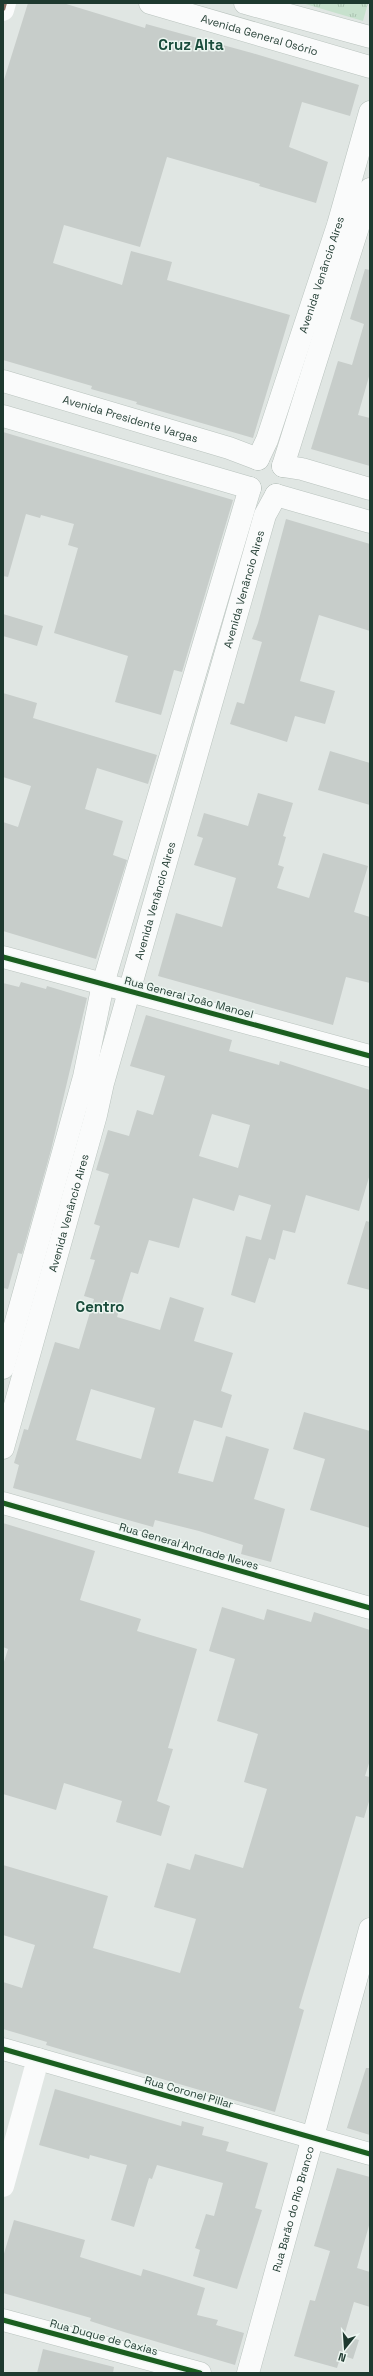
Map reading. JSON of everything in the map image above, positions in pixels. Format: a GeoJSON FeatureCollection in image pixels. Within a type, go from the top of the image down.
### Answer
{"type":"FeatureCollection","features":[{"type":"Feature","properties":{"kind":"main road"},"geometry":{"type":"LineString","coordinates":[[3,10],[5,3]]}},
{"type":"Feature","properties":{"kind":"main road","name":"Avenida General Osório"},"geometry":{"type":"LineString","coordinates":[[150,3],[370,67]]}},
{"type":"Feature","properties":{"kind":"main road"},"geometry":{"type":"LineString","coordinates":[[245,3],[370,37]]}},
{"type":"Feature","properties":{"kind":"main road","name":"Avenida Venâncio Aires"},"geometry":{"type":"LineString","coordinates":[[283,466],[348,229],[370,112]]}},
{"type":"Feature","properties":{"kind":"main road","name":"Avenida Venâncio Aires"},"geometry":{"type":"LineString","coordinates":[[258,459],[267,440],[348,229],[370,189]]}},
{"type":"Feature","properties":{"kind":"main road","name":"Avenida Presidente Vargas"},"geometry":{"type":"LineString","coordinates":[[3,381],[229,448],[258,459]]}},
{"type":"Feature","properties":{"kind":"main road"},"geometry":{"type":"LineString","coordinates":[[3,416],[250,488]]}},
{"type":"Feature","properties":{"kind":"main road"},"geometry":{"type":"LineString","coordinates":[[276,495],[282,490],[285,482],[286,474],[283,466],[278,461],[268,457],[258,459],[252,465],[248,474],[248,482],[254,493],[266,497],[276,495],[370,522]]}},
{"type":"Feature","properties":{"kind":"main road"},"geometry":{"type":"LineString","coordinates":[[283,466],[370,489]]}},
{"type":"Feature","properties":{"kind":"main road","name":"Avenida Venâncio Aires"},"geometry":{"type":"LineString","coordinates":[[94,1080],[103,984],[250,488]]}},
{"type":"Feature","properties":{"kind":"main road","name":"Avenida Venâncio Aires"},"geometry":{"type":"LineString","coordinates":[[3,1448],[70,1171],[94,1080],[130,992],[265,515],[276,495]]}},
{"type":"Feature","properties":{"kind":"main road"},"geometry":{"type":"LineString","coordinates":[[127,899],[155,906]]}},
{"type":"Feature","properties":{"kind":"main road","name":"Rua General João Manoel"},"geometry":{"type":"LineString","coordinates":[[3,957],[370,1056]]}},
{"type":"Feature","properties":{"kind":"main road","name":"Avenida Venâncio Aires"},"geometry":{"type":"LineString","coordinates":[[3,1368],[70,1171]]}},
{"type":"Feature","properties":{"kind":"main road","name":"Rua General Andrade Neves"},"geometry":{"type":"LineString","coordinates":[[3,1503],[370,1608]]}},
{"type":"Feature","properties":{"kind":"main road","name":"Rua Barão do Rio Branco"},"geometry":{"type":"LineString","coordinates":[[248,2373],[311,2138],[370,1930]]}},
{"type":"Feature","properties":{"kind":"main road","name":"Rua Coronel Pillar"},"geometry":{"type":"LineString","coordinates":[[3,2049],[370,2154]]}},
{"type":"Feature","properties":{"kind":"main road"},"geometry":{"type":"LineString","coordinates":[[3,2186],[38,2059]]}},
{"type":"Feature","properties":{"kind":"main road","name":"Rua Duque de Caxias"},"geometry":{"type":"LineString","coordinates":[[3,2320],[200,2373]]}},
{"type":"Feature","properties":{"kind":"green space"},"geometry":{"type":"Polygon","coordinates":[[[302,3],[368,3],[363,21],[302,3]]]}},
{"type":"Feature","properties":{"kind":"building"},"geometry":{"type":"Polygon","coordinates":[[[28,3],[63,3],[145,28],[146,24],[252,53],[359,85],[350,116],[302,102],[289,147],[328,162],[316,203],[259,186],[260,184],[167,157],[140,247],[64,225],[53,263],[122,285],[131,251],[172,262],[167,280],[290,315],[253,438],[136,404],[137,402],[91,389],[92,386],[3,360],[3,83],[28,3]]]}},
{"type":"Feature","properties":{"kind":"building"},"geometry":{"type":"Polygon","coordinates":[[[365,269],[370,270],[370,373],[358,415],[370,418],[370,466],[311,449],[338,361],[352,365],[364,324],[350,319],[365,269]]]}},
{"type":"Feature","properties":{"kind":"building"},"geometry":{"type":"Polygon","coordinates":[[[3,432],[233,500],[182,672],[174,670],[161,715],[115,702],[128,656],[54,633],[78,548],[68,545],[74,524],[41,515],[40,518],[26,514],[8,577],[3,576],[3,432]]]}},
{"type":"Feature","properties":{"kind":"building"},"geometry":{"type":"Polygon","coordinates":[[[286,519],[370,544],[370,631],[319,615],[300,681],[335,691],[325,724],[295,716],[287,742],[230,724],[237,702],[244,704],[262,642],[252,639],[258,623],[286,519]]]}},
{"type":"Feature","properties":{"kind":"building"},"geometry":{"type":"Polygon","coordinates":[[[3,614],[43,626],[37,646],[3,636],[3,614]]]}},
{"type":"Feature","properties":{"kind":"building"},"geometry":{"type":"Polygon","coordinates":[[[3,693],[37,703],[33,718],[157,755],[148,784],[97,768],[85,809],[123,821],[113,855],[127,860],[96,959],[3,931],[3,822],[18,827],[31,786],[3,777],[3,693]]]}},
{"type":"Feature","properties":{"kind":"building"},"geometry":{"type":"Polygon","coordinates":[[[330,751],[370,763],[370,805],[318,790],[330,751]]]}},
{"type":"Feature","properties":{"kind":"building"},"geometry":{"type":"Polygon","coordinates":[[[258,793],[293,803],[283,836],[286,837],[278,865],[284,867],[277,888],[309,898],[323,853],[368,866],[354,912],[370,917],[370,983],[346,977],[333,1025],[158,976],[176,913],[222,927],[236,878],[194,865],[203,838],[197,836],[204,813],[248,826],[258,793]]]}},
{"type":"Feature","properties":{"kind":"building"},"geometry":{"type":"Polygon","coordinates":[[[21,982],[46,989],[47,986],[87,998],[51,1150],[22,1254],[18,1253],[8,1289],[3,1288],[3,983],[19,987],[21,982]]]}},
{"type":"Feature","properties":{"kind":"building"},"geometry":{"type":"Polygon","coordinates":[[[146,1015],[232,1040],[229,1051],[279,1065],[280,1061],[370,1090],[370,1174],[359,1211],[306,1195],[295,1233],[283,1230],[275,1260],[269,1258],[255,1303],[231,1295],[246,1236],[261,1240],[271,1205],[239,1195],[234,1211],[193,1198],[179,1248],[149,1240],[138,1274],[131,1272],[117,1317],[160,1330],[170,1297],[204,1308],[194,1341],[233,1353],[221,1391],[232,1395],[222,1428],[194,1420],[178,1473],[213,1482],[226,1436],[269,1449],[254,1499],[285,1509],[271,1562],[241,1554],[243,1545],[199,1531],[155,1520],[153,1527],[13,1488],[19,1465],[14,1463],[24,1429],[28,1430],[55,1342],[79,1349],[94,1299],[84,1296],[95,1260],[90,1259],[100,1226],[94,1224],[109,1174],[96,1170],[108,1130],[129,1136],[137,1110],[153,1115],[165,1076],[130,1066],[146,1015]],[[212,1114],[199,1156],[238,1168],[250,1125],[212,1114]],[[91,1389],[76,1440],[141,1459],[155,1408],[91,1389]]]}},
{"type":"Feature","properties":{"kind":"building"},"geometry":{"type":"Polygon","coordinates":[[[366,1221],[370,1222],[370,1290],[347,1284],[366,1221]]]}},
{"type":"Feature","properties":{"kind":"building"},"geometry":{"type":"Polygon","coordinates":[[[304,1412],[370,1431],[370,1528],[310,1510],[325,1459],[293,1449],[304,1412]]]}},
{"type":"Feature","properties":{"kind":"building"},"geometry":{"type":"Polygon","coordinates":[[[3,1523],[95,1551],[80,1600],[141,1619],[137,1631],[197,1649],[168,1748],[173,1749],[157,1801],[170,1806],[161,1836],[116,1822],[122,1801],[64,1783],[56,1810],[3,1794],[3,1665],[8,1649],[3,1647],[3,1523]]]}},
{"type":"Feature","properties":{"kind":"building"},"geometry":{"type":"Polygon","coordinates":[[[222,1607],[264,1620],[267,1609],[311,1622],[314,1612],[370,1630],[370,1760],[365,1776],[370,1777],[370,1798],[364,1818],[356,1816],[299,2008],[304,2010],[275,2112],[46,2045],[47,2042],[3,2029],[3,1982],[22,1988],[35,1945],[3,1935],[3,1865],[108,1896],[93,1948],[180,1973],[196,1919],[154,1907],[167,1863],[190,1870],[195,1854],[243,1868],[267,1789],[244,1782],[258,1734],[217,1721],[235,1659],[209,1651],[222,1607]]]}},
{"type":"Feature","properties":{"kind":"building"},"geometry":{"type":"Polygon","coordinates":[[[366,2068],[370,2068],[370,2135],[347,2128],[366,2068]]]}},
{"type":"Feature","properties":{"kind":"building"},"geometry":{"type":"Polygon","coordinates":[[[55,2089],[181,2126],[182,2121],[204,2127],[202,2135],[229,2142],[226,2151],[268,2163],[255,2208],[262,2210],[237,2289],[193,2276],[200,2250],[195,2248],[206,2214],[214,2216],[223,2183],[157,2165],[152,2179],[149,2178],[134,2227],[111,2220],[127,2165],[90,2155],[89,2159],[39,2145],[55,2089]]]}},
{"type":"Feature","properties":{"kind":"building"},"geometry":{"type":"Polygon","coordinates":[[[337,2168],[370,2177],[370,2222],[357,2268],[370,2272],[370,2307],[354,2302],[344,2336],[359,2340],[353,2359],[341,2355],[337,2368],[294,2356],[310,2300],[315,2301],[330,2251],[314,2246],[337,2168]]]}},
{"type":"Feature","properties":{"kind":"building"},"geometry":{"type":"Polygon","coordinates":[[[14,2220],[85,2240],[80,2257],[141,2276],[143,2269],[205,2288],[197,2315],[218,2320],[216,2325],[244,2333],[235,2365],[90,2321],[91,2318],[3,2293],[3,2257],[14,2220]]]}},
{"type":"Feature","properties":{"kind":"building"},"geometry":{"type":"Polygon","coordinates":[[[43,2349],[114,2367],[113,2373],[37,2373],[43,2349]]]}},
{"type":"Feature","properties":{"kind":"marked path"},"geometry":{"type":"LineString","coordinates":[[3,10],[5,3]]}},
{"type":"Feature","properties":{"kind":"cycle path"},"geometry":{"type":"LineString","coordinates":[[3,957],[370,1056]]}},
{"type":"Feature","properties":{"kind":"cycle path"},"geometry":{"type":"LineString","coordinates":[[3,1503],[370,1608]]}},
{"type":"Feature","properties":{"kind":"cycle path"},"geometry":{"type":"LineString","coordinates":[[3,2049],[370,2154]]}},
{"type":"Feature","properties":{"kind":"cycle path"},"geometry":{"type":"LineString","coordinates":[[3,2320],[200,2373]]}},
{"type":"Feature","properties":{"kind":"district","name":"Cruz Alta"},"geometry":{"type":"Point","coordinates":[191,44]}},
{"type":"Feature","properties":{"kind":"district","name":"Centro"},"geometry":{"type":"Point","coordinates":[100,1306]}}]}
